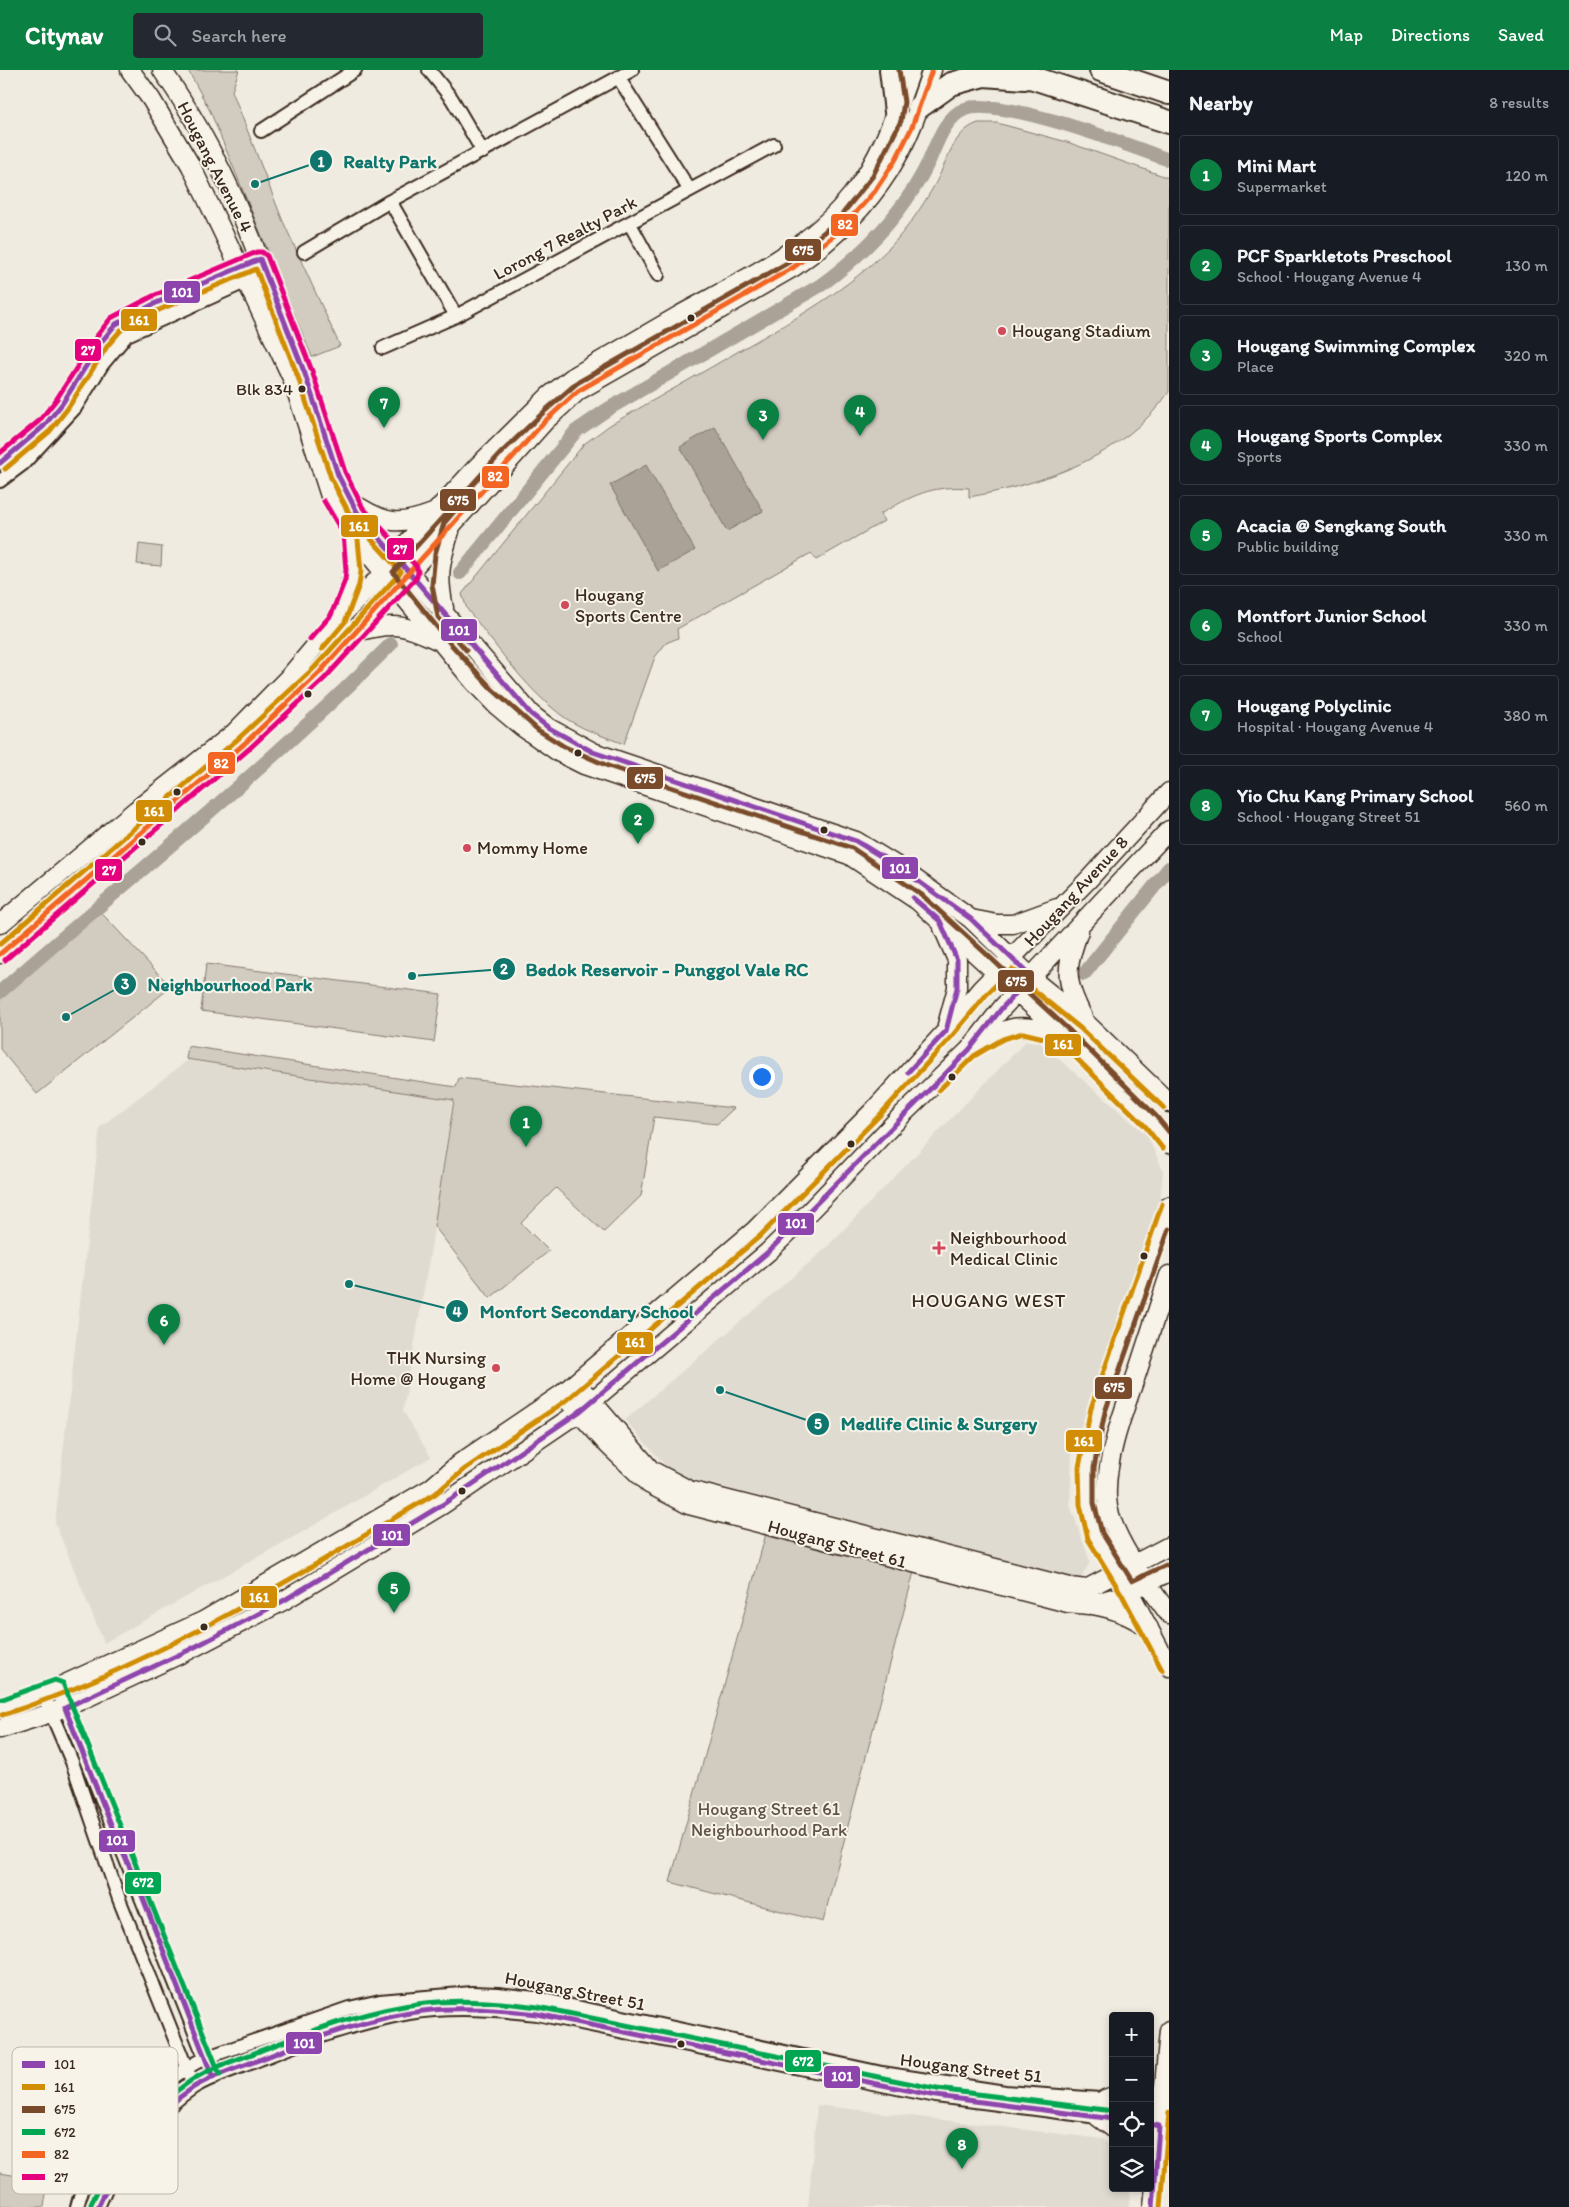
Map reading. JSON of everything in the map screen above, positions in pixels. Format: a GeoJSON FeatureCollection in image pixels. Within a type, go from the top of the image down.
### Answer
{"type":"FeatureCollection","features":[{"type":"Feature","properties":{"kind":"highway"},"geometry":{"type":"LineString","coordinates":[[891,70],[896,112]]}},
{"type":"Feature","properties":{"kind":"highway"},"geometry":{"type":"LineString","coordinates":[[1010,70],[1169,122]]}},
{"type":"Feature","properties":{"kind":"highway"},"geometry":{"type":"LineString","coordinates":[[1100,70],[1169,94]]}},
{"type":"Feature","properties":{"kind":"highway"},"geometry":{"type":"LineString","coordinates":[[919,107],[951,84],[984,75],[1034,78]]}},
{"type":"Feature","properties":{"kind":"main road","name":"Hougang Avenue 4"},"geometry":{"type":"LineString","coordinates":[[130,70],[151,100],[191,166],[292,378],[330,496],[350,531],[442,643],[496,705],[520,726],[560,753],[584,765],[856,841],[897,866],[971,919],[1031,978],[1085,1022],[1169,1103]]}},
{"type":"Feature","properties":{"kind":"main road","name":"Hougang Avenue 4"},"geometry":{"type":"LineString","coordinates":[[162,70],[215,160],[262,266],[305,374],[338,475],[352,503],[531,714],[549,728],[593,752],[849,855],[911,896],[1064,1035],[1151,1121],[1169,1144]]}},
{"type":"Feature","properties":{"kind":"main road"},"geometry":{"type":"LineString","coordinates":[[0,924],[136,810],[234,733],[290,676],[338,619],[383,572],[395,556],[474,470],[549,396],[573,377],[743,280],[785,255],[811,236],[840,208],[859,185],[881,146],[911,70]]}},
{"type":"Feature","properties":{"kind":"main road"},"geometry":{"type":"LineString","coordinates":[[0,954],[244,744],[319,673],[545,421],[578,391],[794,267],[818,250],[848,224],[867,202],[896,159],[919,107],[932,70]]}},
{"type":"Feature","properties":{"kind":"main road"},"geometry":{"type":"LineString","coordinates":[[352,503],[390,522],[415,520],[436,512]]}},
{"type":"Feature","properties":{"kind":"main road"},"geometry":{"type":"LineString","coordinates":[[445,613],[439,585],[440,568],[451,526]]}},
{"type":"Feature","properties":{"kind":"main road"},"geometry":{"type":"LineString","coordinates":[[338,619],[352,582],[354,570],[350,531]]}},
{"type":"Feature","properties":{"kind":"main road"},"geometry":{"type":"LineString","coordinates":[[356,632],[389,625],[413,628],[442,643]]}},
{"type":"Feature","properties":{"kind":"main road","name":"Hougang Avenue 8"},"geometry":{"type":"LineString","coordinates":[[0,1708],[50,1690],[203,1621],[431,1488],[460,1463],[562,1394],[755,1230],[873,1111],[996,973],[1169,792]]}},
{"type":"Feature","properties":{"kind":"main road","name":"Hougang Avenue 8"},"geometry":{"type":"LineString","coordinates":[[0,1729],[58,1710],[189,1650],[283,1601],[442,1505],[586,1407],[768,1252],[969,1050],[1018,992],[1169,830]]}},
{"type":"Feature","properties":{"kind":"main road"},"geometry":{"type":"LineString","coordinates":[[971,919],[997,924],[1013,924],[1062,906]]}},
{"type":"Feature","properties":{"kind":"main road"},"geometry":{"type":"LineString","coordinates":[[940,921],[957,960],[957,988],[946,1031]]}},
{"type":"Feature","properties":{"kind":"main road"},"geometry":{"type":"LineString","coordinates":[[1082,923],[1071,954],[1068,977],[1072,996],[1085,1022]]}},
{"type":"Feature","properties":{"kind":"main road"},"geometry":{"type":"LineString","coordinates":[[969,1050],[1000,1032],[1023,1025],[1064,1035]]}},
{"type":"Feature","properties":{"kind":"main road"},"geometry":{"type":"LineString","coordinates":[[1169,1206],[1092,1430],[1086,1467],[1087,1504],[1095,1536],[1150,1629],[1169,1667]]}},
{"type":"Feature","properties":{"kind":"main road"},"geometry":{"type":"LineString","coordinates":[[1169,1275],[1127,1402],[1113,1451],[1107,1499],[1120,1537],[1135,1565],[1169,1614]]}},
{"type":"Feature","properties":{"kind":"main road","name":"Hougang Street 61"},"geometry":{"type":"LineString","coordinates":[[576,1383],[586,1407],[609,1446],[649,1484],[689,1505],[1068,1603],[1088,1597],[1129,1592],[1169,1572]]}},
{"type":"Feature","properties":{"kind":"main road","name":"Hougang Street 61"},"geometry":{"type":"LineString","coordinates":[[562,1394],[586,1407]]}},
{"type":"Feature","properties":{"kind":"main road"},"geometry":{"type":"LineString","coordinates":[[1120,1537],[1133,1546],[1168,1547]]}},
{"type":"Feature","properties":{"kind":"main road"},"geometry":{"type":"LineString","coordinates":[[1088,1597],[1096,1573],[1100,1545]]}},
{"type":"Feature","properties":{"kind":"main road"},"geometry":{"type":"LineString","coordinates":[[1088,1597],[1118,1573],[1168,1547]]}},
{"type":"Feature","properties":{"kind":"main road"},"geometry":{"type":"LineString","coordinates":[[1088,1597],[1132,1617],[1150,1629]]}},
{"type":"Feature","properties":{"kind":"main road"},"geometry":{"type":"LineString","coordinates":[[1154,2174],[1169,2030]]}},
{"type":"Feature","properties":{"kind":"main road"},"geometry":{"type":"LineString","coordinates":[[1154,2067],[1167,2053]]}},
{"type":"Feature","properties":{"kind":"main road"},"geometry":{"type":"LineString","coordinates":[[1153,2192],[1153,2207]]}},
{"type":"Feature","properties":{"kind":"street"},"geometry":{"type":"LineString","coordinates":[[261,131],[355,70]]}},
{"type":"Feature","properties":{"kind":"street"},"geometry":{"type":"LineString","coordinates":[[429,70],[452,98],[483,152]]}},
{"type":"Feature","properties":{"kind":"street"},"geometry":{"type":"LineString","coordinates":[[304,252],[390,201],[632,70]]}},
{"type":"Feature","properties":{"kind":"street"},"geometry":{"type":"LineString","coordinates":[[618,77],[690,189]]}},
{"type":"Feature","properties":{"kind":"street","name":"Lorong 7 Realty Park"},"geometry":{"type":"LineString","coordinates":[[383,348],[456,316],[774,145]]}},
{"type":"Feature","properties":{"kind":"street"},"geometry":{"type":"LineString","coordinates":[[390,201],[456,316]]}},
{"type":"Feature","properties":{"kind":"street"},"geometry":{"type":"LineString","coordinates":[[630,224],[658,275]]}},
{"type":"Feature","properties":{"kind":"street"},"geometry":{"type":"LineString","coordinates":[[0,481],[23,464],[75,408],[102,364],[127,335],[262,266]]}},
{"type":"Feature","properties":{"kind":"street"},"geometry":{"type":"LineString","coordinates":[[0,463],[44,426],[62,404],[102,341],[116,324],[156,302],[242,275]]}},
{"type":"Feature","properties":{"kind":"street"},"geometry":{"type":"LineString","coordinates":[[50,1690],[150,1916],[213,2078]]}},
{"type":"Feature","properties":{"kind":"street"},"geometry":{"type":"LineString","coordinates":[[58,1710],[72,1762],[119,1899],[194,2087]]}},
{"type":"Feature","properties":{"kind":"street","name":"Hougang Street 51"},"geometry":{"type":"LineString","coordinates":[[178,2074],[186,2067],[205,2058],[350,2008],[380,2001],[472,1993],[535,1998],[892,2075],[1005,2092],[1109,2099]]}},
{"type":"Feature","properties":{"kind":"street","name":"Hougang Street 51"},"geometry":{"type":"LineString","coordinates":[[178,2101],[194,2087],[213,2078],[292,2046],[354,2026],[409,2013],[496,2009],[537,2014],[936,2096],[1105,2118]]}},
{"type":"Feature","properties":{"kind":"street","name":"Hougang Street 51"},"geometry":{"type":"LineString","coordinates":[[77,2207],[82,2194]]}},
{"type":"Feature","properties":{"kind":"street","name":"Hougang Street 51"},"geometry":{"type":"LineString","coordinates":[[98,2207],[104,2194]]}},
{"type":"Feature","properties":{"kind":"shaded area"},"geometry":{"type":"Polygon","coordinates":[[[715,427],[763,511],[727,531],[680,447],[715,427]]]}},
{"type":"Feature","properties":{"kind":"shaded area"},"geometry":{"type":"Polygon","coordinates":[[[646,465],[695,550],[658,571],[610,485],[646,465]]]}},
{"type":"Feature","properties":{"kind":"shaded area"},"geometry":{"type":"Polygon","coordinates":[[[1026,1041],[1039,1042],[1147,1135],[1163,1171],[1160,1200],[1072,1452],[1070,1505],[1090,1562],[1080,1580],[673,1474],[625,1420],[823,1251],[1026,1041]]]}},
{"type":"Feature","properties":{"kind":"shaded area"},"geometry":{"type":"Polygon","coordinates":[[[188,1060],[453,1098],[431,1248],[403,1411],[431,1457],[306,1530],[104,1643],[55,1523],[100,1127],[188,1060]]]}},
{"type":"Feature","properties":{"kind":"shaded area"},"geometry":{"type":"Polygon","coordinates":[[[817,2105],[1103,2139],[1109,2145],[1109,2192],[1130,2192],[1129,2207],[808,2207],[817,2105]]]}},
{"type":"Feature","properties":{"kind":"green space"},"geometry":{"type":"Polygon","coordinates":[[[188,70],[239,70],[232,91],[282,219],[340,346],[312,357],[210,111],[188,70]]]}},
{"type":"Feature","properties":{"kind":"green space"},"geometry":{"type":"Polygon","coordinates":[[[978,123],[997,123],[1067,142],[1169,178],[1169,392],[1151,415],[1129,434],[1080,464],[1025,484],[969,497],[969,488],[944,488],[912,497],[880,514],[884,521],[816,560],[811,553],[677,629],[678,638],[666,643],[655,657],[624,744],[568,720],[535,692],[511,665],[467,609],[462,594],[584,444],[610,425],[802,314],[839,290],[874,262],[890,247],[919,210],[934,186],[956,141],[969,127],[978,123]]]}},
{"type":"Feature","properties":{"kind":"green space"},"geometry":{"type":"Polygon","coordinates":[[[139,544],[162,547],[161,566],[137,564],[139,544]]]}},
{"type":"Feature","properties":{"kind":"green space"},"geometry":{"type":"Polygon","coordinates":[[[93,904],[171,987],[37,1094],[0,1049],[0,986],[93,904]]]}},
{"type":"Feature","properties":{"kind":"green space"},"geometry":{"type":"Polygon","coordinates":[[[206,964],[441,994],[434,1042],[201,1011],[206,964]]]}},
{"type":"Feature","properties":{"kind":"green space"},"geometry":{"type":"Polygon","coordinates":[[[188,1046],[456,1087],[459,1078],[734,1108],[717,1124],[654,1117],[641,1196],[604,1232],[556,1188],[521,1223],[549,1251],[490,1298],[434,1226],[454,1100],[186,1059],[188,1046]]]}},
{"type":"Feature","properties":{"kind":"green space","name":"Hougang Street 61 Neighbourhood Park"},"geometry":{"type":"Polygon","coordinates":[[[767,1530],[915,1568],[823,1922],[670,1882],[767,1530]]]}},
{"type":"Feature","properties":{"kind":"green space"},"geometry":{"type":"Polygon","coordinates":[[[0,2173],[12,2175],[12,2194],[46,2194],[44,2207],[0,2207],[0,2173]]]}},
{"type":"Feature","properties":{"kind":"waterway"},"geometry":{"type":"LineString","coordinates":[[460,573],[576,431],[608,409],[821,285],[853,259],[896,214],[929,161],[942,131],[958,113],[965,109],[982,107],[1035,116],[1097,134],[1169,160]]}},
{"type":"Feature","properties":{"kind":"waterway"},"geometry":{"type":"LineString","coordinates":[[0,992],[248,778],[391,644]]}},
{"type":"Feature","properties":{"kind":"waterway"},"geometry":{"type":"LineString","coordinates":[[1084,974],[1169,868]]}},
{"type":"Feature","properties":{"kind":"transit line","name":"675"},"geometry":{"type":"LineString","coordinates":[[899,70],[904,102],[901,121],[872,177],[836,222],[789,262],[577,383],[501,453],[393,572],[449,642],[492,689],[538,730],[565,747],[608,766],[852,848],[922,895],[1069,1030],[1156,1116],[1169,1132]]}},
{"type":"Feature","properties":{"kind":"transit line","name":"82"},"geometry":{"type":"LineString","coordinates":[[0,954],[244,744],[319,673],[545,421],[578,391],[794,267],[838,232],[875,191],[896,159],[912,127],[932,70]]}},
{"type":"Feature","properties":{"kind":"transit line","name":"27"},"geometry":{"type":"LineString","coordinates":[[0,453],[39,421],[56,400],[96,337],[111,318],[153,296],[257,252],[262,252],[267,256],[312,371],[345,472],[363,508],[417,567],[418,572],[417,577],[325,678],[249,749],[5,960]]}},
{"type":"Feature","properties":{"kind":"transit line","name":"101"},"geometry":{"type":"LineString","coordinates":[[0,463],[44,426],[62,404],[102,341],[116,324],[156,303],[260,259],[305,374],[338,475],[357,512],[531,714],[549,728],[593,752],[856,841],[897,866],[971,919],[1031,977],[1002,1008],[969,1050],[768,1252],[579,1412],[442,1505],[283,1601],[189,1650],[65,1708],[118,1842],[139,1888],[213,2078]]}},
{"type":"Feature","properties":{"kind":"transit line","name":"161"},"geometry":{"type":"LineString","coordinates":[[0,944],[239,738],[314,668],[401,572],[351,517],[331,478],[298,377],[256,269],[159,310],[121,330],[108,345],[68,408],[50,431],[5,469]]}},
{"type":"Feature","properties":{"kind":"transit line","name":"161"},"geometry":{"type":"LineString","coordinates":[[322,649],[345,622],[359,585],[361,571],[357,529],[338,493]]}},
{"type":"Feature","properties":{"kind":"transit line","name":"675"},"geometry":{"type":"LineString","coordinates":[[466,650],[438,617],[432,585],[435,554],[444,523],[470,493]]}},
{"type":"Feature","properties":{"kind":"transit line","name":"27"},"geometry":{"type":"LineString","coordinates":[[310,639],[331,615],[345,580],[343,533],[324,501]]}},
{"type":"Feature","properties":{"kind":"transit line","name":"101"},"geometry":{"type":"LineString","coordinates":[[908,1072],[946,1031],[957,988],[957,960],[940,921],[913,898]]}},
{"type":"Feature","properties":{"kind":"transit line","name":"161"},"geometry":{"type":"LineString","coordinates":[[2,1715],[59,1695],[115,1671],[170,1645],[277,1587],[435,1494],[465,1469],[567,1400],[760,1236],[879,1116],[952,1036],[987,994],[1012,969],[1033,990],[1080,1028],[1164,1108]]}},
{"type":"Feature","properties":{"kind":"transit line","name":"161"},"geometry":{"type":"LineString","coordinates":[[939,1090],[974,1056],[1003,1039],[1023,1033],[1060,1042],[1145,1126],[1163,1149]]}},
{"type":"Feature","properties":{"kind":"transit line","name":"161"},"geometry":{"type":"LineString","coordinates":[[1162,1204],[1091,1408],[1079,1467],[1080,1505],[1088,1539],[1122,1595],[1162,1670]]}},
{"type":"Feature","properties":{"kind":"transit line","name":"675"},"geometry":{"type":"LineString","coordinates":[[1166,1565],[1132,1581],[1102,1533],[1094,1503],[1094,1468],[1105,1412],[1169,1229]]}},
{"type":"Feature","properties":{"kind":"transit line","name":"672"},"geometry":{"type":"LineString","coordinates":[[0,1700],[55,1680],[63,1683],[220,2075]]}},
{"type":"Feature","properties":{"kind":"transit line","name":"672"},"geometry":{"type":"LineString","coordinates":[[178,2090],[197,2077],[224,2064],[342,2021],[404,2006],[453,2001],[538,2007],[937,2089],[1109,2110]]}},
{"type":"Feature","properties":{"kind":"transit line","name":"101"},"geometry":{"type":"LineString","coordinates":[[178,2099],[194,2087],[228,2071],[303,2043],[382,2018],[423,2011],[480,2009],[537,2014],[936,2096],[1109,2118]]}},
{"type":"Feature","properties":{"kind":"transit line","name":"161"},"geometry":{"type":"LineString","coordinates":[[1161,2207],[1169,2113]]}},
{"type":"Feature","properties":{"kind":"transit line","name":"101"},"geometry":{"type":"LineString","coordinates":[[1153,2207],[1159,2126],[1154,2125]]}},
{"type":"Feature","properties":{"kind":"transit line","name":"672"},"geometry":{"type":"LineString","coordinates":[[91,2204],[96,2194]]}},
{"type":"Feature","properties":{"kind":"transit line","name":"101"},"geometry":{"type":"LineString","coordinates":[[98,2207],[104,2194]]}},
{"type":"Feature","properties":{"kind":"place","name":"Realty Park"},"geometry":{"type":"Point","coordinates":[255,184]}},
{"type":"Feature","properties":{"kind":"place","name":"Hougang Stadium"},"geometry":{"type":"Point","coordinates":[1002,331]}},
{"type":"Feature","properties":{"kind":"place","name":"Blk 834"},"geometry":{"type":"Point","coordinates":[302,389]}},
{"type":"Feature","properties":{"kind":"place","name":"Hougang Polyclinic"},"geometry":{"type":"Point","coordinates":[384,428]}},
{"type":"Feature","properties":{"kind":"place","name":"Hougang Sports Complex"},"geometry":{"type":"Point","coordinates":[860,436]}},
{"type":"Feature","properties":{"kind":"place","name":"Hougang Swimming Complex"},"geometry":{"type":"Point","coordinates":[763,440]}},
{"type":"Feature","properties":{"kind":"place","name":"Hougang Sports Centre"},"geometry":{"type":"Point","coordinates":[565,605]}},
{"type":"Feature","properties":{"kind":"place","name":"PCF Sparkletots Preschool"},"geometry":{"type":"Point","coordinates":[638,844]}},
{"type":"Feature","properties":{"kind":"place","name":"Mommy Home"},"geometry":{"type":"Point","coordinates":[467,848]}},
{"type":"Feature","properties":{"kind":"place","name":"Bedok Reservoir - Punggol Vale RC"},"geometry":{"type":"Point","coordinates":[412,976]}},
{"type":"Feature","properties":{"kind":"place","name":"Neighbourhood Park"},"geometry":{"type":"Point","coordinates":[66,1017]}},
{"type":"Feature","properties":{"kind":"place","name":"Mini Mart"},"geometry":{"type":"Point","coordinates":[526,1147]}},
{"type":"Feature","properties":{"kind":"place","name":"Neighbourhood Medical Clinic"},"geometry":{"type":"Point","coordinates":[939,1248]}},
{"type":"Feature","properties":{"kind":"place","name":"Monfort Secondary School"},"geometry":{"type":"Point","coordinates":[349,1284]}},
{"type":"Feature","properties":{"kind":"place","name":"Montfort Junior School"},"geometry":{"type":"Point","coordinates":[164,1345]}},
{"type":"Feature","properties":{"kind":"place","name":"THK Nursing Home @ Hougang"},"geometry":{"type":"Point","coordinates":[496,1368]}},
{"type":"Feature","properties":{"kind":"place","name":"Medlife Clinic & Surgery"},"geometry":{"type":"Point","coordinates":[720,1390]}},
{"type":"Feature","properties":{"kind":"place","name":"Acacia @ Sengkang South"},"geometry":{"type":"Point","coordinates":[394,1613]}},
{"type":"Feature","properties":{"kind":"place","name":"Yio Chu Kang Primary School"},"geometry":{"type":"Point","coordinates":[962,2169]}},
{"type":"Feature","properties":{"kind":"district","name":"HOUGANG WEST"},"geometry":{"type":"Point","coordinates":[989,1300]}}]}
